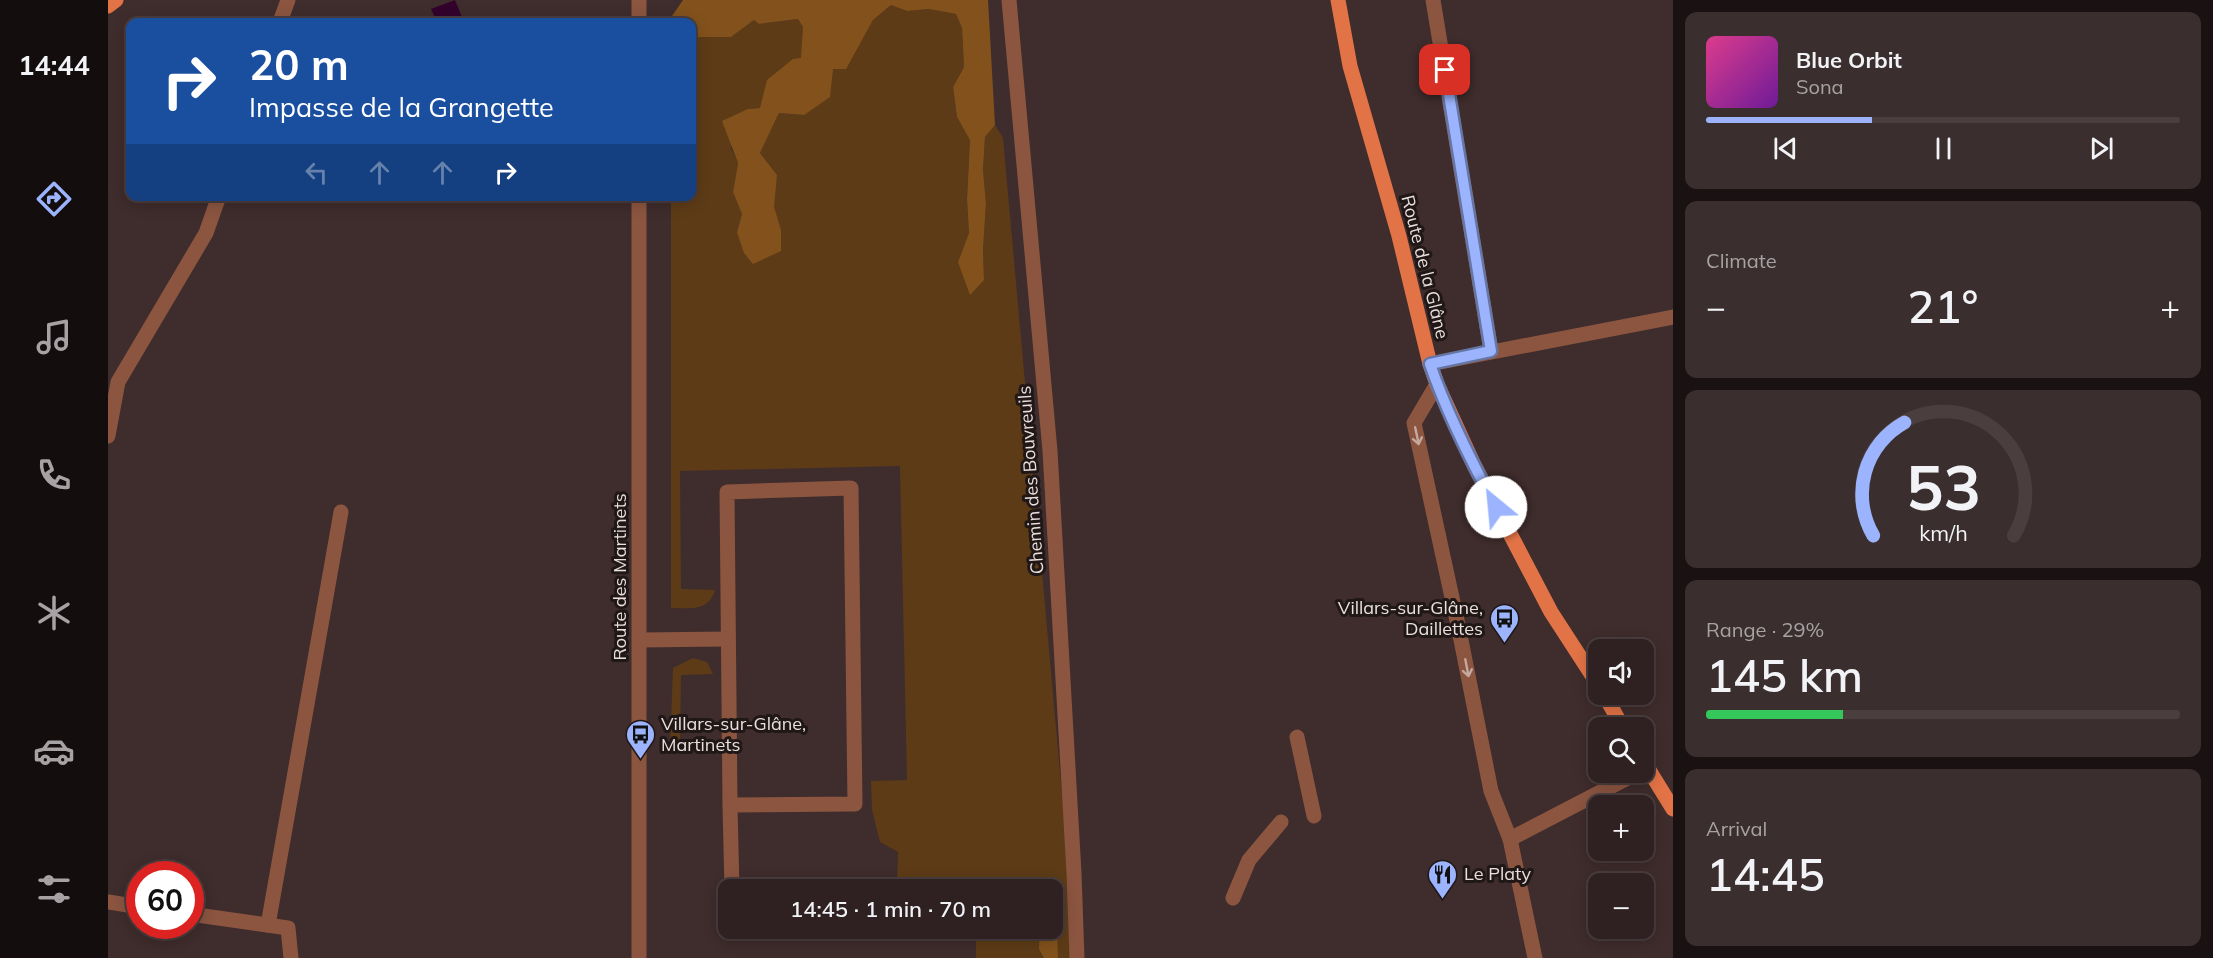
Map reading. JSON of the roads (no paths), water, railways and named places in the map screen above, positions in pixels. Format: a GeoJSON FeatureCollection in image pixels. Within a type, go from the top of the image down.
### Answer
{"type":"FeatureCollection","features":[{"type":"Feature","properties":{"kind":"main road"},"geometry":{"type":"LineString","coordinates":[[108,6],[116,0]]}},
{"type":"Feature","properties":{"kind":"main road","name":"Route de la Glâne"},"geometry":{"type":"LineString","coordinates":[[1338,0],[1350,66],[1399,236],[1430,364],[1437,384],[1473,465],[1551,612],[1588,669]]}},
{"type":"Feature","properties":{"kind":"main road"},"geometry":{"type":"LineString","coordinates":[[1654,782],[1673,809]]}},
{"type":"Feature","properties":{"kind":"street"},"geometry":{"type":"LineString","coordinates":[[281,18],[288,0]]}},
{"type":"Feature","properties":{"kind":"street"},"geometry":{"type":"LineString","coordinates":[[639,0],[639,18]]}},
{"type":"Feature","properties":{"kind":"street","name":"Chemin des Bouvreuils"},"geometry":{"type":"LineString","coordinates":[[1009,0],[1050,451],[1077,958]]}},
{"type":"Feature","properties":{"kind":"street"},"geometry":{"type":"LineString","coordinates":[[1433,0],[1491,351]]}},
{"type":"Feature","properties":{"kind":"street"},"geometry":{"type":"LineString","coordinates":[[108,436],[118,382],[206,233],[217,201]]}},
{"type":"Feature","properties":{"kind":"street","name":"Route des Martinets"},"geometry":{"type":"LineString","coordinates":[[639,201],[639,958]]}},
{"type":"Feature","properties":{"kind":"street"},"geometry":{"type":"LineString","coordinates":[[1430,364],[1673,317]]}},
{"type":"Feature","properties":{"kind":"street"},"geometry":{"type":"LineString","coordinates":[[1437,384],[1414,423],[1491,791],[1510,839],[1535,958]]}},
{"type":"Feature","properties":{"kind":"street"},"geometry":{"type":"LineString","coordinates":[[730,805],[855,804],[851,488],[727,492],[727,639],[730,805],[732,879]]}},
{"type":"Feature","properties":{"kind":"street"},"geometry":{"type":"LineString","coordinates":[[268,925],[341,512]]}},
{"type":"Feature","properties":{"kind":"street"},"geometry":{"type":"LineString","coordinates":[[640,640],[727,639]]}},
{"type":"Feature","properties":{"kind":"street"},"geometry":{"type":"LineString","coordinates":[[1297,736],[1314,816]]}},
{"type":"Feature","properties":{"kind":"street"},"geometry":{"type":"LineString","coordinates":[[1510,839],[1616,783]]}},
{"type":"Feature","properties":{"kind":"street"},"geometry":{"type":"LineString","coordinates":[[1233,898],[1249,860],[1281,822]]}},
{"type":"Feature","properties":{"kind":"street"},"geometry":{"type":"LineString","coordinates":[[108,903],[126,905]]}},
{"type":"Feature","properties":{"kind":"street"},"geometry":{"type":"LineString","coordinates":[[204,916],[288,927],[291,958]]}},
{"type":"Feature","properties":{"kind":"place","name":"Villars-sur-Glâne, Daillettes"},"geometry":{"type":"Point","coordinates":[1504,644]}},
{"type":"Feature","properties":{"kind":"place","name":"Villars-sur-Glâne, Martinets"},"geometry":{"type":"Point","coordinates":[640,760]}},
{"type":"Feature","properties":{"kind":"place","name":"Le Platy"},"geometry":{"type":"Point","coordinates":[1443,900]}}]}
